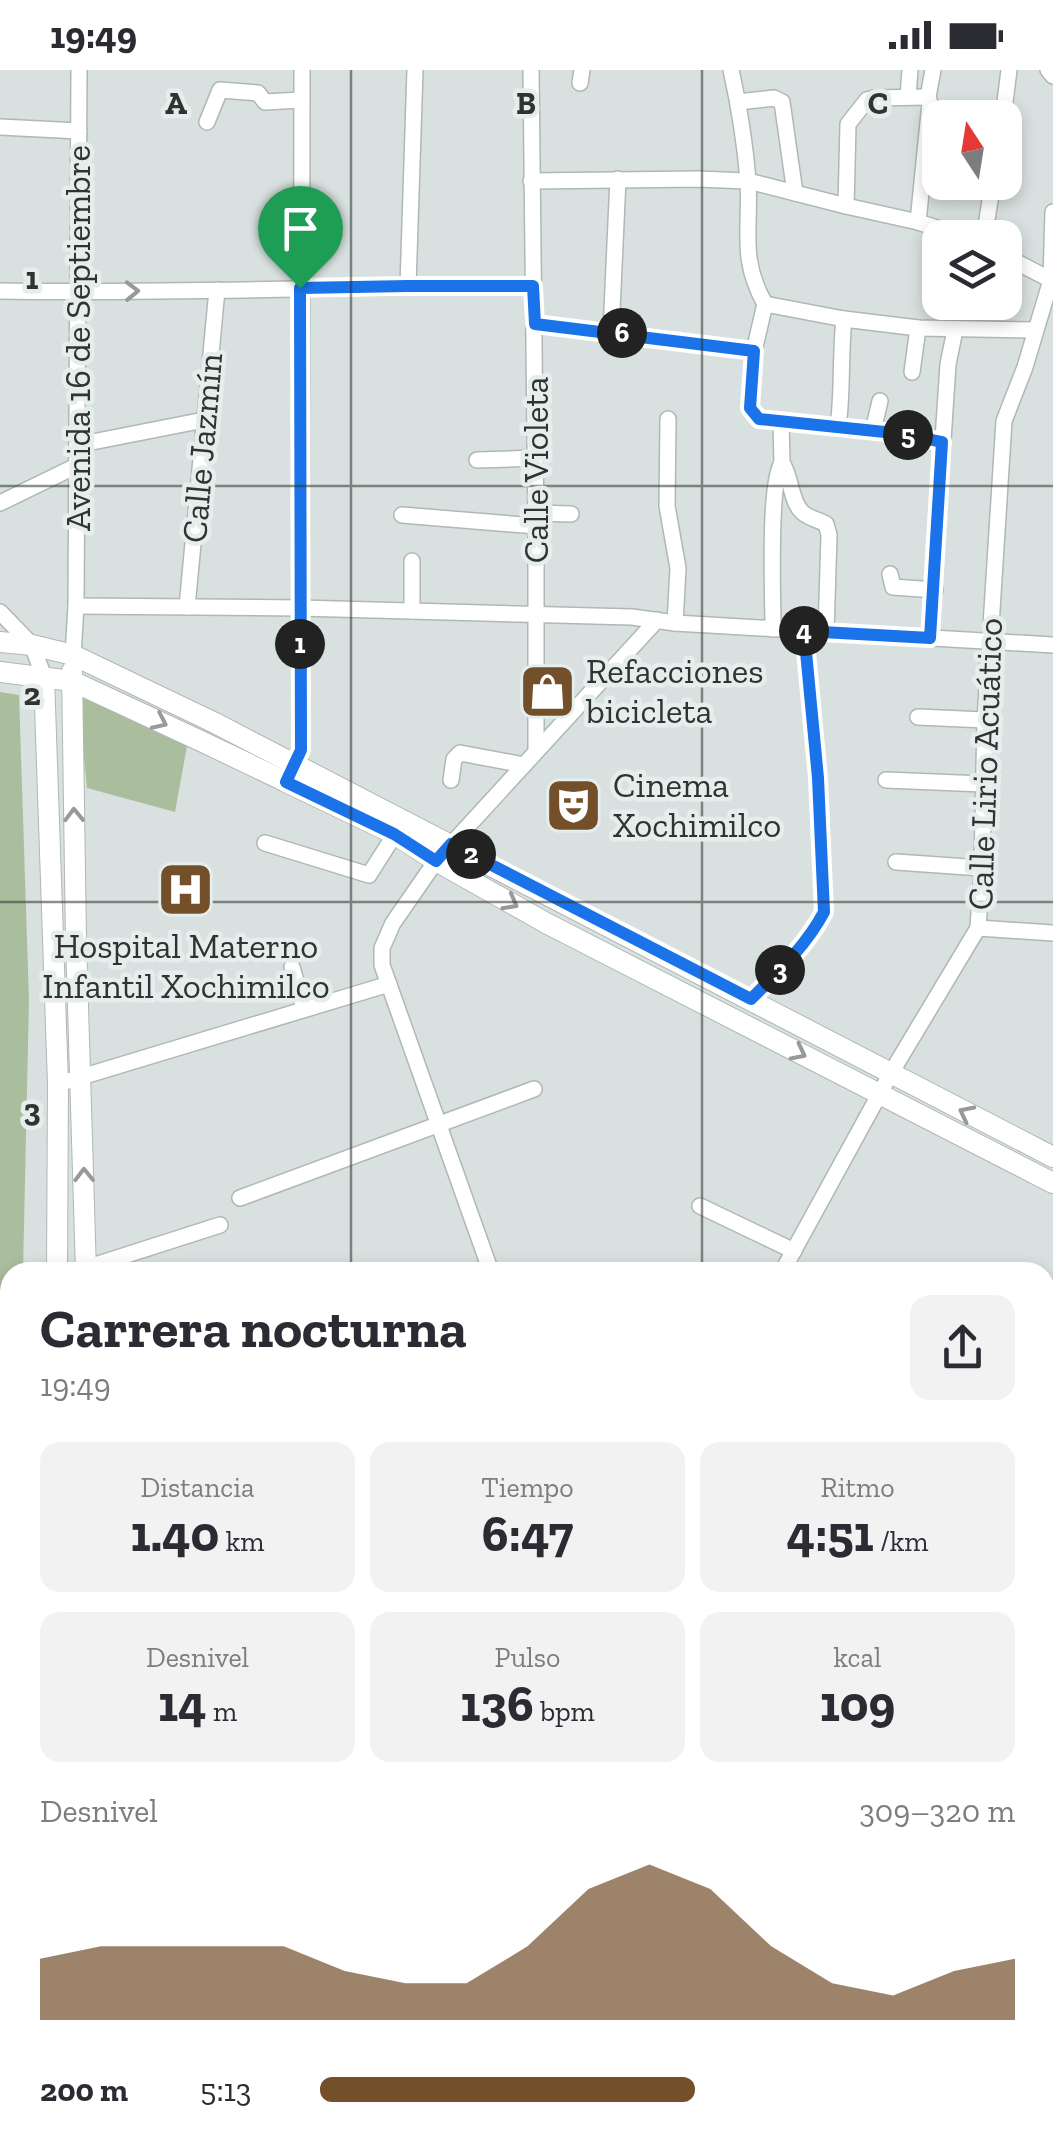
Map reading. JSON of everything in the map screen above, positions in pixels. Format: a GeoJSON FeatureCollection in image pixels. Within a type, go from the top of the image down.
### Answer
{"type":"FeatureCollection","features":[{"type":"Feature","properties":{"kind":"main road"},"geometry":{"type":"LineString","coordinates":[[0,642],[73,654],[215,723],[436,861],[546,923],[1053,1184]]}},
{"type":"Feature","properties":{"kind":"main road"},"geometry":{"type":"LineString","coordinates":[[73,654],[74,855],[86,1262]]}},
{"type":"Feature","properties":{"kind":"main road"},"geometry":{"type":"LineString","coordinates":[[0,672],[72,681],[206,742],[291,773],[451,844],[1053,1157]]}},
{"type":"Feature","properties":{"kind":"main road"},"geometry":{"type":"LineString","coordinates":[[44,677],[58,1084],[58,1262]]}},
{"type":"Feature","properties":{"kind":"main road"},"geometry":{"type":"LineString","coordinates":[[206,742],[215,723]]}},
{"type":"Feature","properties":{"kind":"main road"},"geometry":{"type":"LineString","coordinates":[[52,854],[74,855]]}},
{"type":"Feature","properties":{"kind":"main road"},"geometry":{"type":"LineString","coordinates":[[54,940],[76,940]]}},
{"type":"Feature","properties":{"kind":"street","name":"Avenida 16 de Septiembre"},"geometry":{"type":"LineString","coordinates":[[73,654],[79,70]]}},
{"type":"Feature","properties":{"kind":"street"},"geometry":{"type":"LineString","coordinates":[[291,773],[301,750],[302,70]]}},
{"type":"Feature","properties":{"kind":"street"},"geometry":{"type":"LineString","coordinates":[[408,286],[415,70]]}},
{"type":"Feature","properties":{"kind":"street","name":"Calle Violeta"},"geometry":{"type":"LineString","coordinates":[[531,70],[536,750]]}},
{"type":"Feature","properties":{"kind":"street"},"geometry":{"type":"LineString","coordinates":[[731,70],[748,181],[748,260],[765,304],[754,351],[750,408],[754,416],[942,442]]}},
{"type":"Feature","properties":{"kind":"street"},"geometry":{"type":"LineString","coordinates":[[908,96],[910,70]]}},
{"type":"Feature","properties":{"kind":"street"},"geometry":{"type":"LineString","coordinates":[[918,222],[933,70]]}},
{"type":"Feature","properties":{"kind":"street"},"geometry":{"type":"LineString","coordinates":[[1005,100],[1010,70]]}},
{"type":"Feature","properties":{"kind":"street"},"geometry":{"type":"LineString","coordinates":[[1048,70],[1053,76]]}},
{"type":"Feature","properties":{"kind":"street"},"geometry":{"type":"LineString","coordinates":[[207,122],[220,90],[258,93],[265,102],[301,100]]}},
{"type":"Feature","properties":{"kind":"street"},"geometry":{"type":"LineString","coordinates":[[846,206],[848,124],[867,100],[928,97]]}},
{"type":"Feature","properties":{"kind":"street"},"geometry":{"type":"LineString","coordinates":[[738,102],[774,98],[782,102],[794,193]]}},
{"type":"Feature","properties":{"kind":"street"},"geometry":{"type":"LineString","coordinates":[[0,127],[79,131]]}},
{"type":"Feature","properties":{"kind":"street"},"geometry":{"type":"LineString","coordinates":[[611,332],[618,179]]}},
{"type":"Feature","properties":{"kind":"street"},"geometry":{"type":"LineString","coordinates":[[531,181],[748,181],[922,223]]}},
{"type":"Feature","properties":{"kind":"street","name":"Calle Lirio Acuático"},"geometry":{"type":"LineString","coordinates":[[787,1262],[891,1074],[978,928],[985,720],[1004,421],[1051,280],[1053,212]]}},
{"type":"Feature","properties":{"kind":"street"},"geometry":{"type":"LineString","coordinates":[[1022,265],[1051,280]]}},
{"type":"Feature","properties":{"kind":"street"},"geometry":{"type":"LineString","coordinates":[[0,291],[533,286]]}},
{"type":"Feature","properties":{"kind":"street","name":"Calle Jazmín"},"geometry":{"type":"LineString","coordinates":[[187,607],[217,290]]}},
{"type":"Feature","properties":{"kind":"street"},"geometry":{"type":"LineString","coordinates":[[765,304],[918,328],[1034,330]]}},
{"type":"Feature","properties":{"kind":"street"},"geometry":{"type":"LineString","coordinates":[[838,427],[844,319]]}},
{"type":"Feature","properties":{"kind":"street"},"geometry":{"type":"LineString","coordinates":[[535,324],[754,351]]}},
{"type":"Feature","properties":{"kind":"street"},"geometry":{"type":"LineString","coordinates":[[912,372],[918,328]]}},
{"type":"Feature","properties":{"kind":"street"},"geometry":{"type":"LineString","coordinates":[[930,638],[948,364],[955,330]]}},
{"type":"Feature","properties":{"kind":"street"},"geometry":{"type":"LineString","coordinates":[[873,431],[880,401]]}},
{"type":"Feature","properties":{"kind":"street"},"geometry":{"type":"LineString","coordinates":[[668,419],[667,506],[678,568],[675,623]]}},
{"type":"Feature","properties":{"kind":"street"},"geometry":{"type":"LineString","coordinates":[[77,445],[204,420]]}},
{"type":"Feature","properties":{"kind":"street"},"geometry":{"type":"LineString","coordinates":[[781,421],[782,464],[796,502],[802,513],[826,524],[830,534],[826,632]]}},
{"type":"Feature","properties":{"kind":"street"},"geometry":{"type":"LineString","coordinates":[[477,460],[536,458]]}},
{"type":"Feature","properties":{"kind":"street"},"geometry":{"type":"LineString","coordinates":[[772,629],[775,484],[782,464]]}},
{"type":"Feature","properties":{"kind":"street"},"geometry":{"type":"LineString","coordinates":[[0,502],[76,466]]}},
{"type":"Feature","properties":{"kind":"street"},"geometry":{"type":"LineString","coordinates":[[402,515],[536,520],[571,514]]}},
{"type":"Feature","properties":{"kind":"street"},"geometry":{"type":"LineString","coordinates":[[412,561],[412,611]]}},
{"type":"Feature","properties":{"kind":"street"},"geometry":{"type":"LineString","coordinates":[[890,574],[892,587],[934,590]]}},
{"type":"Feature","properties":{"kind":"street"},"geometry":{"type":"LineString","coordinates":[[76,606],[632,616],[675,623],[1053,645]]}},
{"type":"Feature","properties":{"kind":"street"},"geometry":{"type":"LineString","coordinates":[[0,612],[32,645],[44,677]]}},
{"type":"Feature","properties":{"kind":"street"},"geometry":{"type":"LineString","coordinates":[[487,1262],[382,965],[382,948],[392,923],[436,861],[656,620]]}},
{"type":"Feature","properties":{"kind":"street"},"geometry":{"type":"LineString","coordinates":[[751,999],[804,943],[824,912],[819,796],[804,631]]}},
{"type":"Feature","properties":{"kind":"street"},"geometry":{"type":"LineString","coordinates":[[918,717],[985,720]]}},
{"type":"Feature","properties":{"kind":"street"},"geometry":{"type":"LineString","coordinates":[[451,780],[454,758],[460,753],[524,765]]}},
{"type":"Feature","properties":{"kind":"street"},"geometry":{"type":"LineString","coordinates":[[886,780],[983,784]]}},
{"type":"Feature","properties":{"kind":"street"},"geometry":{"type":"LineString","coordinates":[[265,843],[370,876],[394,834]]}},
{"type":"Feature","properties":{"kind":"street"},"geometry":{"type":"LineString","coordinates":[[896,862],[982,868]]}},
{"type":"Feature","properties":{"kind":"street"},"geometry":{"type":"LineString","coordinates":[[978,928],[1053,932]]}},
{"type":"Feature","properties":{"kind":"street"},"geometry":{"type":"LineString","coordinates":[[292,968],[304,1009]]}},
{"type":"Feature","properties":{"kind":"street"},"geometry":{"type":"LineString","coordinates":[[58,1084],[389,984]]}},
{"type":"Feature","properties":{"kind":"street"},"geometry":{"type":"LineString","coordinates":[[240,1198],[534,1089]]}},
{"type":"Feature","properties":{"kind":"street"},"geometry":{"type":"LineString","coordinates":[[700,1206],[794,1250]]}},
{"type":"Feature","properties":{"kind":"street"},"geometry":{"type":"LineString","coordinates":[[109,1262],[220,1224]]}},
{"type":"Feature","properties":{"kind":"green space"},"geometry":{"type":"Polygon","coordinates":[[[77,690],[187,746],[175,812],[87,788],[77,690]]]}},
{"type":"Feature","properties":{"kind":"green space"},"geometry":{"type":"Polygon","coordinates":[[[0,692],[19,695],[29,1000],[23,1262],[0,1262],[0,692]]]}},
{"type":"Feature","properties":{"kind":"place","name":"Refacciones bicicleta"},"geometry":{"type":"Point","coordinates":[547,691]}},
{"type":"Feature","properties":{"kind":"place","name":"Cinema Xochimilco"},"geometry":{"type":"Point","coordinates":[574,805]}},
{"type":"Feature","properties":{"kind":"place","name":"Hospital Materno Infantil Xochimilco"},"geometry":{"type":"Point","coordinates":[186,890]}},
{"type":"Feature","properties":{"kind":"route"},"geometry":{"type":"LineString","coordinates":[[533,286],[535,324],[754,351],[750,408],[759,419],[904,434],[942,442],[930,638],[804,631],[818,778],[824,912],[814,931],[784,967],[751,999],[451,844],[436,861],[394,834],[286,782],[301,750],[300,288],[533,286]]}}]}
